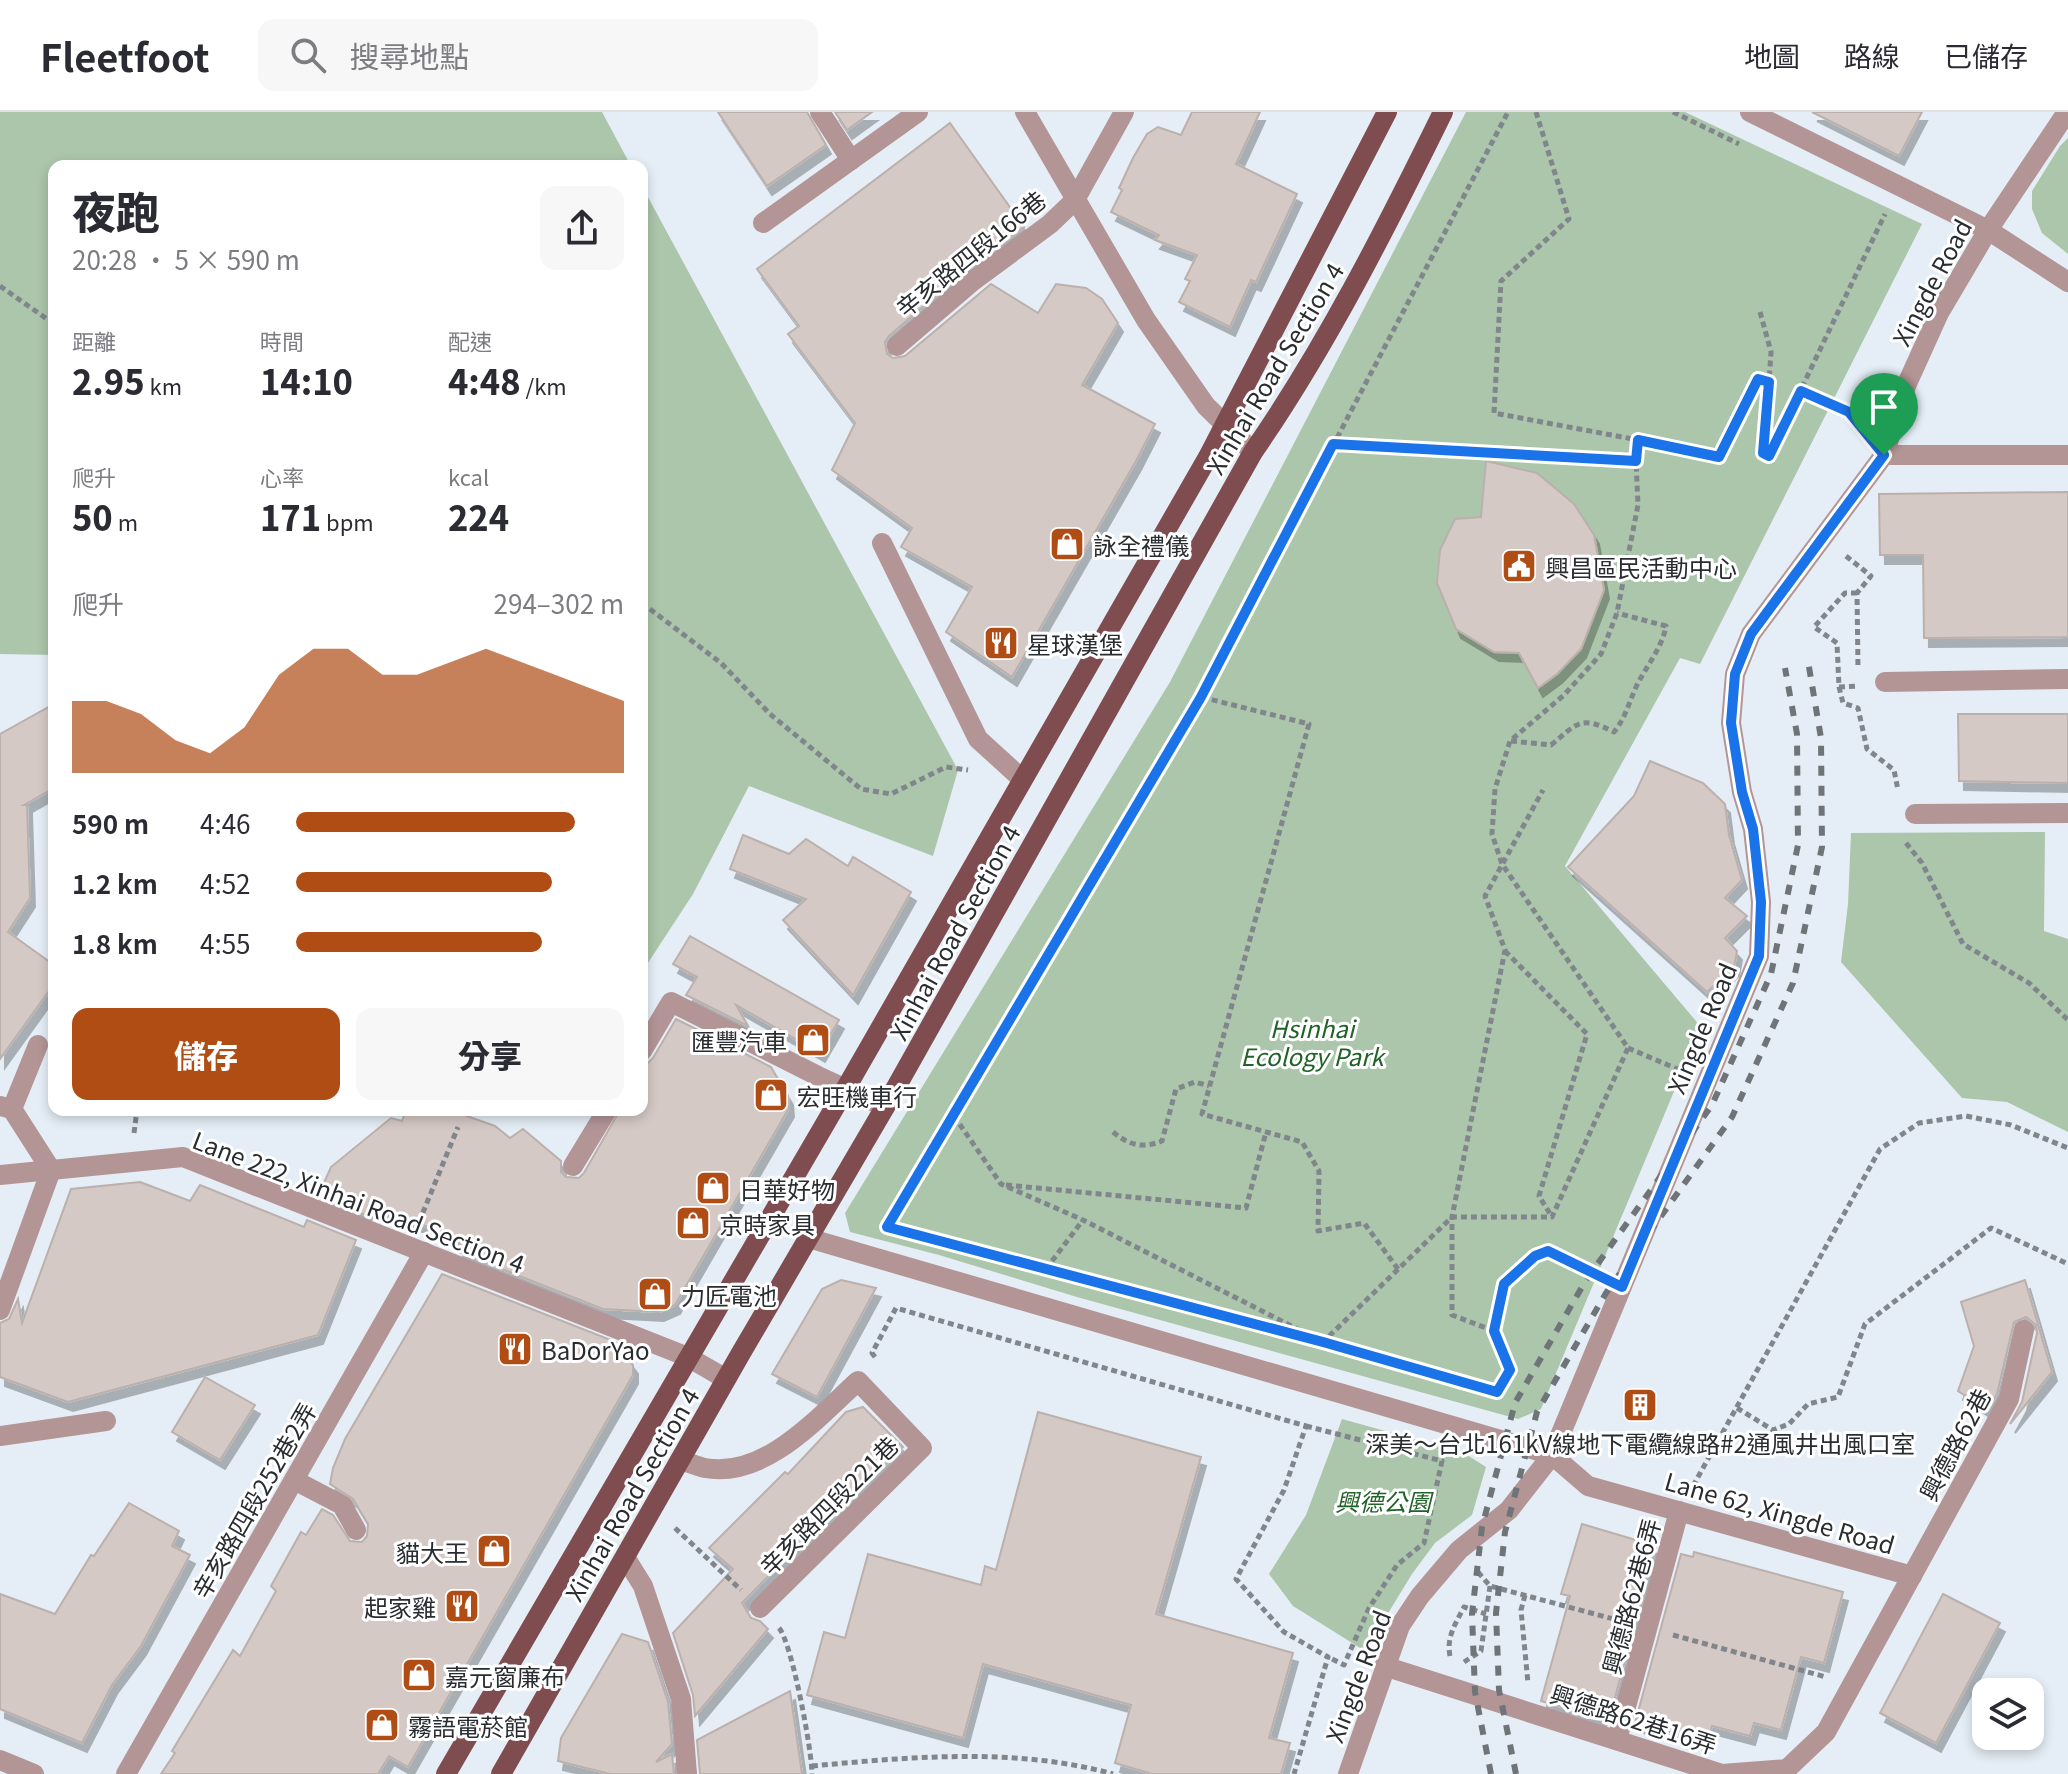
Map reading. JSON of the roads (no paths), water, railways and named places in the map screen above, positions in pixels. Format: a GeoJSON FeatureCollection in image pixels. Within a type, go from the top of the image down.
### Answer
{"type":"FeatureCollection","features":[{"type":"Feature","properties":{"kind":"main road","name":"Xinhai Road Section 4"},"geometry":{"type":"LineString","coordinates":[[446,1774],[846,1088],[1208,457],[1387,112]]}},
{"type":"Feature","properties":{"kind":"main road","name":"Xinhai Road Section 4"},"geometry":{"type":"LineString","coordinates":[[509,1772],[625,1557],[885,1107],[1253,452],[1294,393],[1393,215],[1443,112]]}},
{"type":"Feature","properties":{"kind":"street"},"geometry":{"type":"LineString","coordinates":[[820,112],[851,160]]}},
{"type":"Feature","properties":{"kind":"street"},"geometry":{"type":"LineString","coordinates":[[1025,112],[1146,320],[1206,406],[1253,452]]}},
{"type":"Feature","properties":{"kind":"street","name":"辛亥路四段166巷"},"geometry":{"type":"LineString","coordinates":[[897,346],[973,281],[1050,224],[1075,200],[1124,112]]}},
{"type":"Feature","properties":{"kind":"street"},"geometry":{"type":"LineString","coordinates":[[1750,112],[1988,230],[2068,282]]}},
{"type":"Feature","properties":{"kind":"street","name":"Xingde Road"},"geometry":{"type":"LineString","coordinates":[[1348,1774],[1400,1626],[1420,1596],[1459,1550],[1509,1510],[1552,1455],[1759,956],[1761,902],[1753,829],[1742,792],[1731,723],[1735,674],[1751,634],[1884,455],[1906,386],[1939,313],[1988,230],[2067,112]]}},
{"type":"Feature","properties":{"kind":"street"},"geometry":{"type":"LineString","coordinates":[[763,223],[913,113]]}},
{"type":"Feature","properties":{"kind":"street"},"geometry":{"type":"LineString","coordinates":[[1884,455],[2068,455]]}},
{"type":"Feature","properties":{"kind":"street"},"geometry":{"type":"LineString","coordinates":[[882,543],[978,739],[1022,779]]}},
{"type":"Feature","properties":{"kind":"street"},"geometry":{"type":"LineString","coordinates":[[1885,682],[2068,679]]}},
{"type":"Feature","properties":{"kind":"street"},"geometry":{"type":"LineString","coordinates":[[1915,814],[2068,813]]}},
{"type":"Feature","properties":{"kind":"street"},"geometry":{"type":"LineString","coordinates":[[648,1041],[671,1002],[885,1107]]}},
{"type":"Feature","properties":{"kind":"street"},"geometry":{"type":"LineString","coordinates":[[0,1310],[51,1170],[6,1108],[38,1045]]}},
{"type":"Feature","properties":{"kind":"street"},"geometry":{"type":"LineString","coordinates":[[573,1166],[603,1116]]}},
{"type":"Feature","properties":{"kind":"street","name":"Lane 222, Xinhai Road Section 4"},"geometry":{"type":"LineString","coordinates":[[0,1175],[183,1157],[688,1357],[726,1379]]}},
{"type":"Feature","properties":{"kind":"street"},"geometry":{"type":"LineString","coordinates":[[808,1238],[1552,1455]]}},
{"type":"Feature","properties":{"kind":"street","name":"辛亥路四段252巷2弄"},"geometry":{"type":"LineString","coordinates":[[126,1774],[294,1480],[417,1248]]}},
{"type":"Feature","properties":{"kind":"street","name":"興德路62巷"},"geometry":{"type":"LineString","coordinates":[[1912,1576],[2009,1399],[2024,1330]]}},
{"type":"Feature","properties":{"kind":"street","name":"辛亥路四段221巷"},"geometry":{"type":"LineString","coordinates":[[680,1460],[707,1468],[743,1466],[786,1446],[858,1381],[922,1448],[760,1608]]}},
{"type":"Feature","properties":{"kind":"street"},"geometry":{"type":"LineString","coordinates":[[0,1436],[106,1421]]}},
{"type":"Feature","properties":{"kind":"street","name":"Lane 62, Xingde Road"},"geometry":{"type":"LineString","coordinates":[[1552,1455],[1588,1486],[1912,1576]]}},
{"type":"Feature","properties":{"kind":"street"},"geometry":{"type":"LineString","coordinates":[[294,1480],[342,1505],[356,1530]]}},
{"type":"Feature","properties":{"kind":"street","name":"興德路62巷6弄"},"geometry":{"type":"LineString","coordinates":[[1617,1740],[1679,1511]]}},
{"type":"Feature","properties":{"kind":"street"},"geometry":{"type":"LineString","coordinates":[[625,1557],[643,1586],[681,1699],[687,1774]]}},
{"type":"Feature","properties":{"kind":"street","name":"興德路62巷16弄"},"geometry":{"type":"LineString","coordinates":[[1384,1666],[1722,1774],[1787,1769],[1826,1732],[1912,1576]]}},
{"type":"Feature","properties":{"kind":"street"},"geometry":{"type":"LineString","coordinates":[[0,1760],[34,1774]]}},
{"type":"Feature","properties":{"kind":"railway"},"geometry":{"type":"LineString","coordinates":[[1516,1774],[1499,1690],[1496,1613],[1505,1532],[1537,1412],[1606,1293],[1732,1117],[1793,983],[1822,847],[1821,738],[1808,661]]}},
{"type":"Feature","properties":{"kind":"railway"},"geometry":{"type":"LineString","coordinates":[[1491,1774],[1475,1692],[1472,1614],[1482,1527],[1515,1403],[1586,1280],[1712,1105],[1771,974],[1798,845],[1797,734],[1785,668]]}},
{"type":"Feature","properties":{"kind":"place","name":"詠全禮儀"},"geometry":{"type":"Point","coordinates":[1067,544]}},
{"type":"Feature","properties":{"kind":"place","name":"興昌區民活動中心"},"geometry":{"type":"Point","coordinates":[1519,566]}},
{"type":"Feature","properties":{"kind":"place","name":"星球漢堡"},"geometry":{"type":"Point","coordinates":[1001,643]}},
{"type":"Feature","properties":{"kind":"place","name":"匯豐汽車"},"geometry":{"type":"Point","coordinates":[813,1040]}},
{"type":"Feature","properties":{"kind":"place","name":"宏旺機車行"},"geometry":{"type":"Point","coordinates":[771,1095]}},
{"type":"Feature","properties":{"kind":"place","name":"日華好物"},"geometry":{"type":"Point","coordinates":[713,1188]}},
{"type":"Feature","properties":{"kind":"place","name":"京時家具"},"geometry":{"type":"Point","coordinates":[693,1223]}},
{"type":"Feature","properties":{"kind":"place","name":"力匠電池"},"geometry":{"type":"Point","coordinates":[655,1294]}},
{"type":"Feature","properties":{"kind":"place","name":"BaDorYao"},"geometry":{"type":"Point","coordinates":[515,1349]}},
{"type":"Feature","properties":{"kind":"place","name":"深美～台北161kV線地下電纜線路#2通風井出風口室"},"geometry":{"type":"Point","coordinates":[1640,1405]}},
{"type":"Feature","properties":{"kind":"place","name":"貓大王"},"geometry":{"type":"Point","coordinates":[494,1551]}},
{"type":"Feature","properties":{"kind":"place","name":"起家雞"},"geometry":{"type":"Point","coordinates":[462,1606]}},
{"type":"Feature","properties":{"kind":"place","name":"嘉元窗廉布"},"geometry":{"type":"Point","coordinates":[419,1675]}},
{"type":"Feature","properties":{"kind":"place","name":"霧語電菸館"},"geometry":{"type":"Point","coordinates":[382,1725]}},
{"type":"Feature","properties":{"kind":"park label","name":"Hsinhai Ecology Park"},"geometry":{"type":"Point","coordinates":[1312,1041]}},
{"type":"Feature","properties":{"kind":"park label","name":"興德公園"},"geometry":{"type":"Point","coordinates":[1383,1500]}}]}
